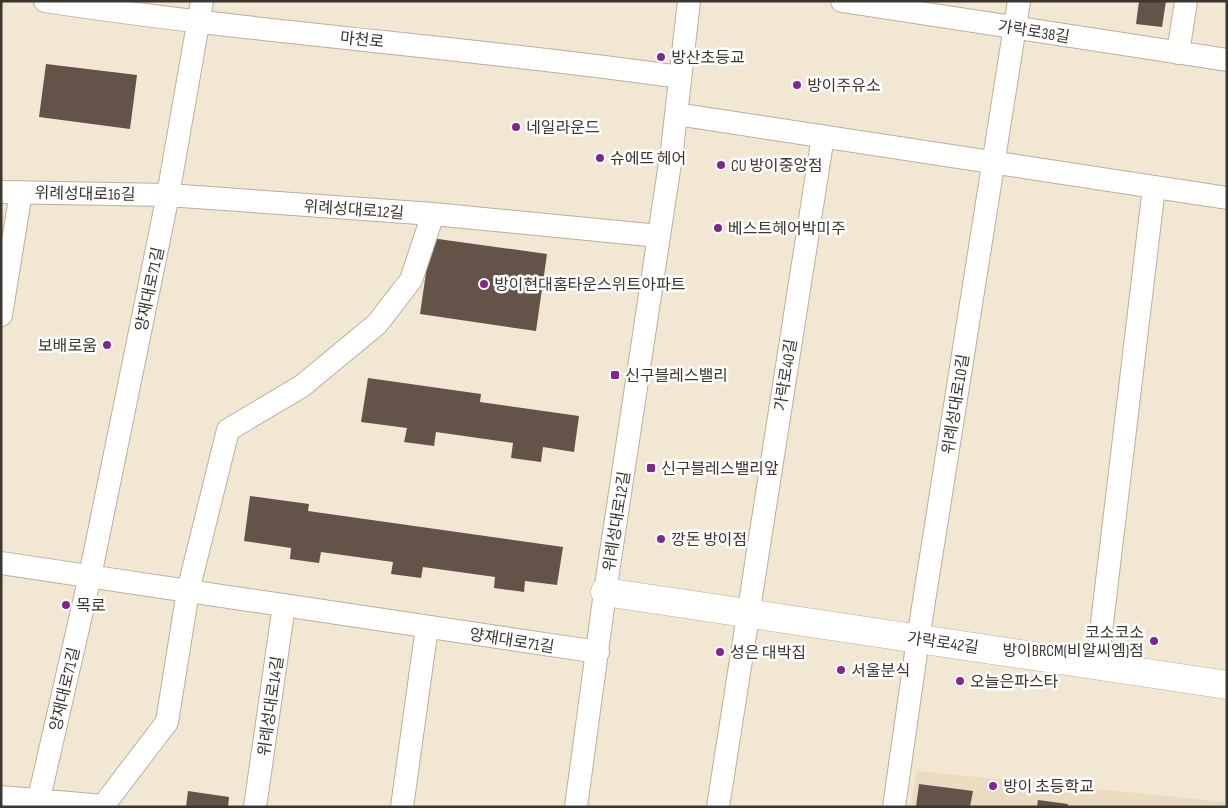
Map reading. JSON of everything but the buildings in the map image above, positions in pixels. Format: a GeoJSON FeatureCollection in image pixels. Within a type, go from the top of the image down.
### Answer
{"type":"FeatureCollection","features":[{"type":"Feature","properties":{"kind":"street","name":"마천로"},"geometry":{"type":"LineString","coordinates":[[45,1],[165,19],[201,12],[680,77]]}},
{"type":"Feature","properties":{"kind":"street","name":"위례성대로12길"},"geometry":{"type":"LineString","coordinates":[[576,807],[605,592],[659,236],[689,1]]}},
{"type":"Feature","properties":{"kind":"street","name":"가락로38길"},"geometry":{"type":"LineString","coordinates":[[842,1],[1227,60]]}},
{"type":"Feature","properties":{"kind":"street","name":"위례성대로10길"},"geometry":{"type":"LineString","coordinates":[[894,807],[918,639],[1019,1]]}},
{"type":"Feature","properties":{"kind":"street"},"geometry":{"type":"LineString","coordinates":[[1178,53],[1186,1]]}},
{"type":"Feature","properties":{"kind":"street","name":"양재대로71길"},"geometry":{"type":"LineString","coordinates":[[38,804],[90,576],[168,195],[201,12]]}},
{"type":"Feature","properties":{"kind":"street"},"geometry":{"type":"LineString","coordinates":[[676,114],[1227,198]]}},
{"type":"Feature","properties":{"kind":"street","name":"가락로40길"},"geometry":{"type":"LineString","coordinates":[[748,613],[823,136]]}},
{"type":"Feature","properties":{"kind":"street"},"geometry":{"type":"LineString","coordinates":[[1097,665],[1154,187]]}},
{"type":"Feature","properties":{"kind":"street"},"geometry":{"type":"LineString","coordinates":[[1,315],[11,192]]}},
{"type":"Feature","properties":{"kind":"street","name":"위례성대로16길"},"geometry":{"type":"LineString","coordinates":[[11,192],[168,195]]}},
{"type":"Feature","properties":{"kind":"street","name":"위례성대로12길"},"geometry":{"type":"LineString","coordinates":[[168,195],[433,214],[659,236]]}},
{"type":"Feature","properties":{"kind":"street"},"geometry":{"type":"LineString","coordinates":[[1,797],[38,804],[103,806],[167,722],[188,591],[228,430],[302,386],[377,324],[411,280],[433,214]]}},
{"type":"Feature","properties":{"kind":"street","name":"양재대로71길"},"geometry":{"type":"LineString","coordinates":[[1,563],[598,652]]}},
{"type":"Feature","properties":{"kind":"street","name":"가락로42길"},"geometry":{"type":"LineString","coordinates":[[605,592],[1227,685]]}},
{"type":"Feature","properties":{"kind":"street","name":"위례성대로14길"},"geometry":{"type":"LineString","coordinates":[[255,807],[284,605]]}},
{"type":"Feature","properties":{"kind":"street"},"geometry":{"type":"LineString","coordinates":[[718,807],[748,613]]}},
{"type":"Feature","properties":{"kind":"street"},"geometry":{"type":"LineString","coordinates":[[402,807],[426,627]]}},
{"type":"Feature","properties":{"kind":"shaded area","name":"방이 초등학교"},"geometry":{"type":"Polygon","coordinates":[[[916,771],[1227,802],[1227,807],[911,807],[916,771]]]}},
{"type":"Feature","properties":{"kind":"place","name":"방산초등교"},"geometry":{"type":"Point","coordinates":[661,57]}},
{"type":"Feature","properties":{"kind":"place","name":"방이주유소"},"geometry":{"type":"Point","coordinates":[797,85]}},
{"type":"Feature","properties":{"kind":"place","name":"네일라운드"},"geometry":{"type":"Point","coordinates":[516,127]}},
{"type":"Feature","properties":{"kind":"place","name":"슈에뜨 헤어"},"geometry":{"type":"Point","coordinates":[600,158]}},
{"type":"Feature","properties":{"kind":"place","name":"CU 방이중앙점"},"geometry":{"type":"Point","coordinates":[721,165]}},
{"type":"Feature","properties":{"kind":"place","name":"베스트헤어박미주"},"geometry":{"type":"Point","coordinates":[718,228]}},
{"type":"Feature","properties":{"kind":"place","name":"방이현대홈타운스위트아파트"},"geometry":{"type":"Point","coordinates":[484,284]}},
{"type":"Feature","properties":{"kind":"place","name":"보배로움"},"geometry":{"type":"Point","coordinates":[107,345]}},
{"type":"Feature","properties":{"kind":"place","name":"신구블레스밸리"},"geometry":{"type":"Point","coordinates":[615,375]}},
{"type":"Feature","properties":{"kind":"place","name":"신구블레스밸리앞"},"geometry":{"type":"Point","coordinates":[651,468]}},
{"type":"Feature","properties":{"kind":"place","name":"깡돈 방이점"},"geometry":{"type":"Point","coordinates":[661,539]}},
{"type":"Feature","properties":{"kind":"place","name":"목로"},"geometry":{"type":"Point","coordinates":[66,605]}},
{"type":"Feature","properties":{"kind":"place","name":"코소코소 방이BRCM(비알씨엠)점"},"geometry":{"type":"Point","coordinates":[1154,641]}},
{"type":"Feature","properties":{"kind":"place","name":"성은 대박집"},"geometry":{"type":"Point","coordinates":[720,652]}},
{"type":"Feature","properties":{"kind":"place","name":"서울분식"},"geometry":{"type":"Point","coordinates":[841,670]}},
{"type":"Feature","properties":{"kind":"place","name":"오늘은파스타"},"geometry":{"type":"Point","coordinates":[960,681]}},
{"type":"Feature","properties":{"kind":"place","name":"방이 초등학교"},"geometry":{"type":"Point","coordinates":[993,786]}}]}
